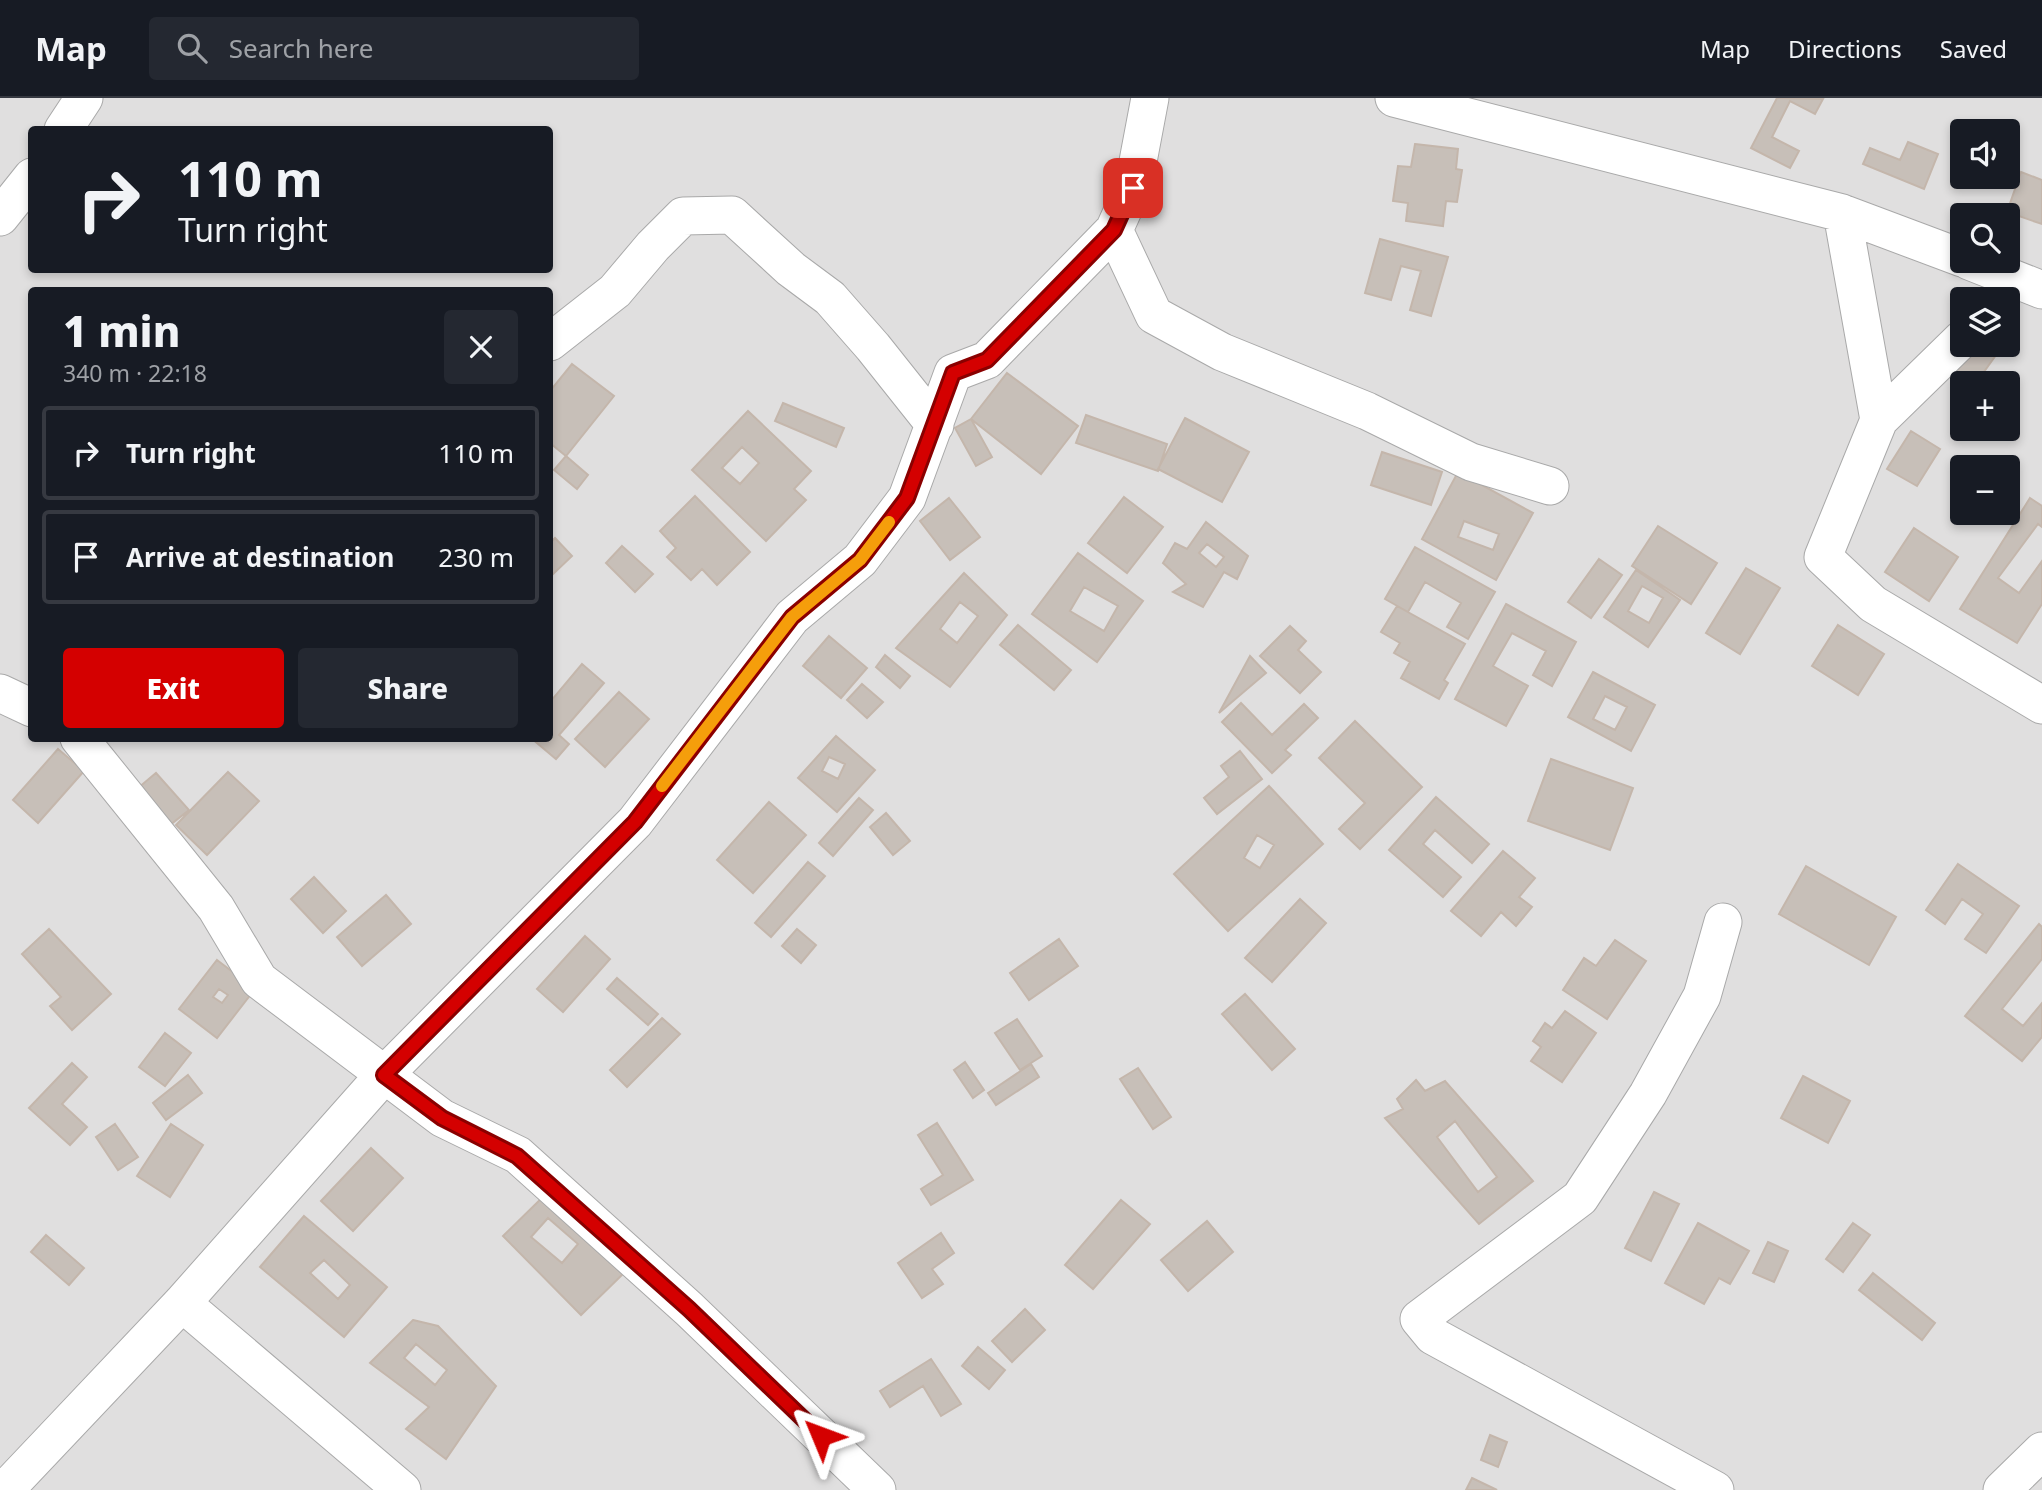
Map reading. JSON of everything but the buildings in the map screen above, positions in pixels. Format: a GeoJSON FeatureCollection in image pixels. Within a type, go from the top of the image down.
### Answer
{"type":"FeatureCollection","features":[{"type":"Feature","properties":{"kind":"street"},"geometry":{"type":"LineString","coordinates":[[66,126],[84,98]]}},
{"type":"Feature","properties":{"kind":"street"},"geometry":{"type":"LineString","coordinates":[[5,1490],[182,1303],[384,1075],[635,822],[792,617],[860,560],[907,498],[953,373],[987,360],[1114,230],[1133,188],[1150,98]]}},
{"type":"Feature","properties":{"kind":"street"},"geometry":{"type":"LineString","coordinates":[[1394,98],[1842,213],[1950,254]]}},
{"type":"Feature","properties":{"kind":"street"},"geometry":{"type":"LineString","coordinates":[[0,218],[28,182]]}},
{"type":"Feature","properties":{"kind":"street"},"geometry":{"type":"LineString","coordinates":[[1842,213],[1879,420]]}},
{"type":"Feature","properties":{"kind":"street"},"geometry":{"type":"LineString","coordinates":[[553,340],[615,291],[683,216],[732,215],[791,268],[831,298],[935,425]]}},
{"type":"Feature","properties":{"kind":"street"},"geometry":{"type":"LineString","coordinates":[[1114,230],[1154,315],[1222,352],[1367,411],[1471,462],[1550,486]]}},
{"type":"Feature","properties":{"kind":"street"},"geometry":{"type":"LineString","coordinates":[[1991,273],[2022,290]]}},
{"type":"Feature","properties":{"kind":"street"},"geometry":{"type":"LineString","coordinates":[[1950,351],[1879,420],[1823,557],[1873,604],[2042,705]]}},
{"type":"Feature","properties":{"kind":"street"},"geometry":{"type":"LineString","coordinates":[[0,693],[28,706]]}},
{"type":"Feature","properties":{"kind":"street"},"geometry":{"type":"LineString","coordinates":[[82,742],[216,908],[259,979],[442,1118],[517,1156],[689,1309],[877,1490]]}},
{"type":"Feature","properties":{"kind":"street"},"geometry":{"type":"LineString","coordinates":[[1715,1490],[1433,1336],[1419,1319],[1580,1198],[1648,1094],[1702,996],[1723,922]]}},
{"type":"Feature","properties":{"kind":"street"},"geometry":{"type":"LineString","coordinates":[[182,1303],[402,1490]]}},
{"type":"Feature","properties":{"kind":"street"},"geometry":{"type":"LineString","coordinates":[[2002,1490],[2042,1451]]}},
{"type":"Feature","properties":{"kind":"shaded area"},"geometry":{"type":"Polygon","coordinates":[[[0,98],[2042,98],[2042,1490],[0,1490],[0,98]]]}},
{"type":"Feature","properties":{"kind":"slow traffic"},"geometry":{"type":"LineString","coordinates":[[662,786],[792,617],[860,560],[889,522]]}},
{"type":"Feature","properties":{"kind":"route"},"geometry":{"type":"LineString","coordinates":[[821,1436],[689,1309],[517,1156],[442,1118],[384,1075],[635,822],[792,617],[860,560],[907,498],[953,373],[987,360],[1114,230],[1133,188]]}}]}
